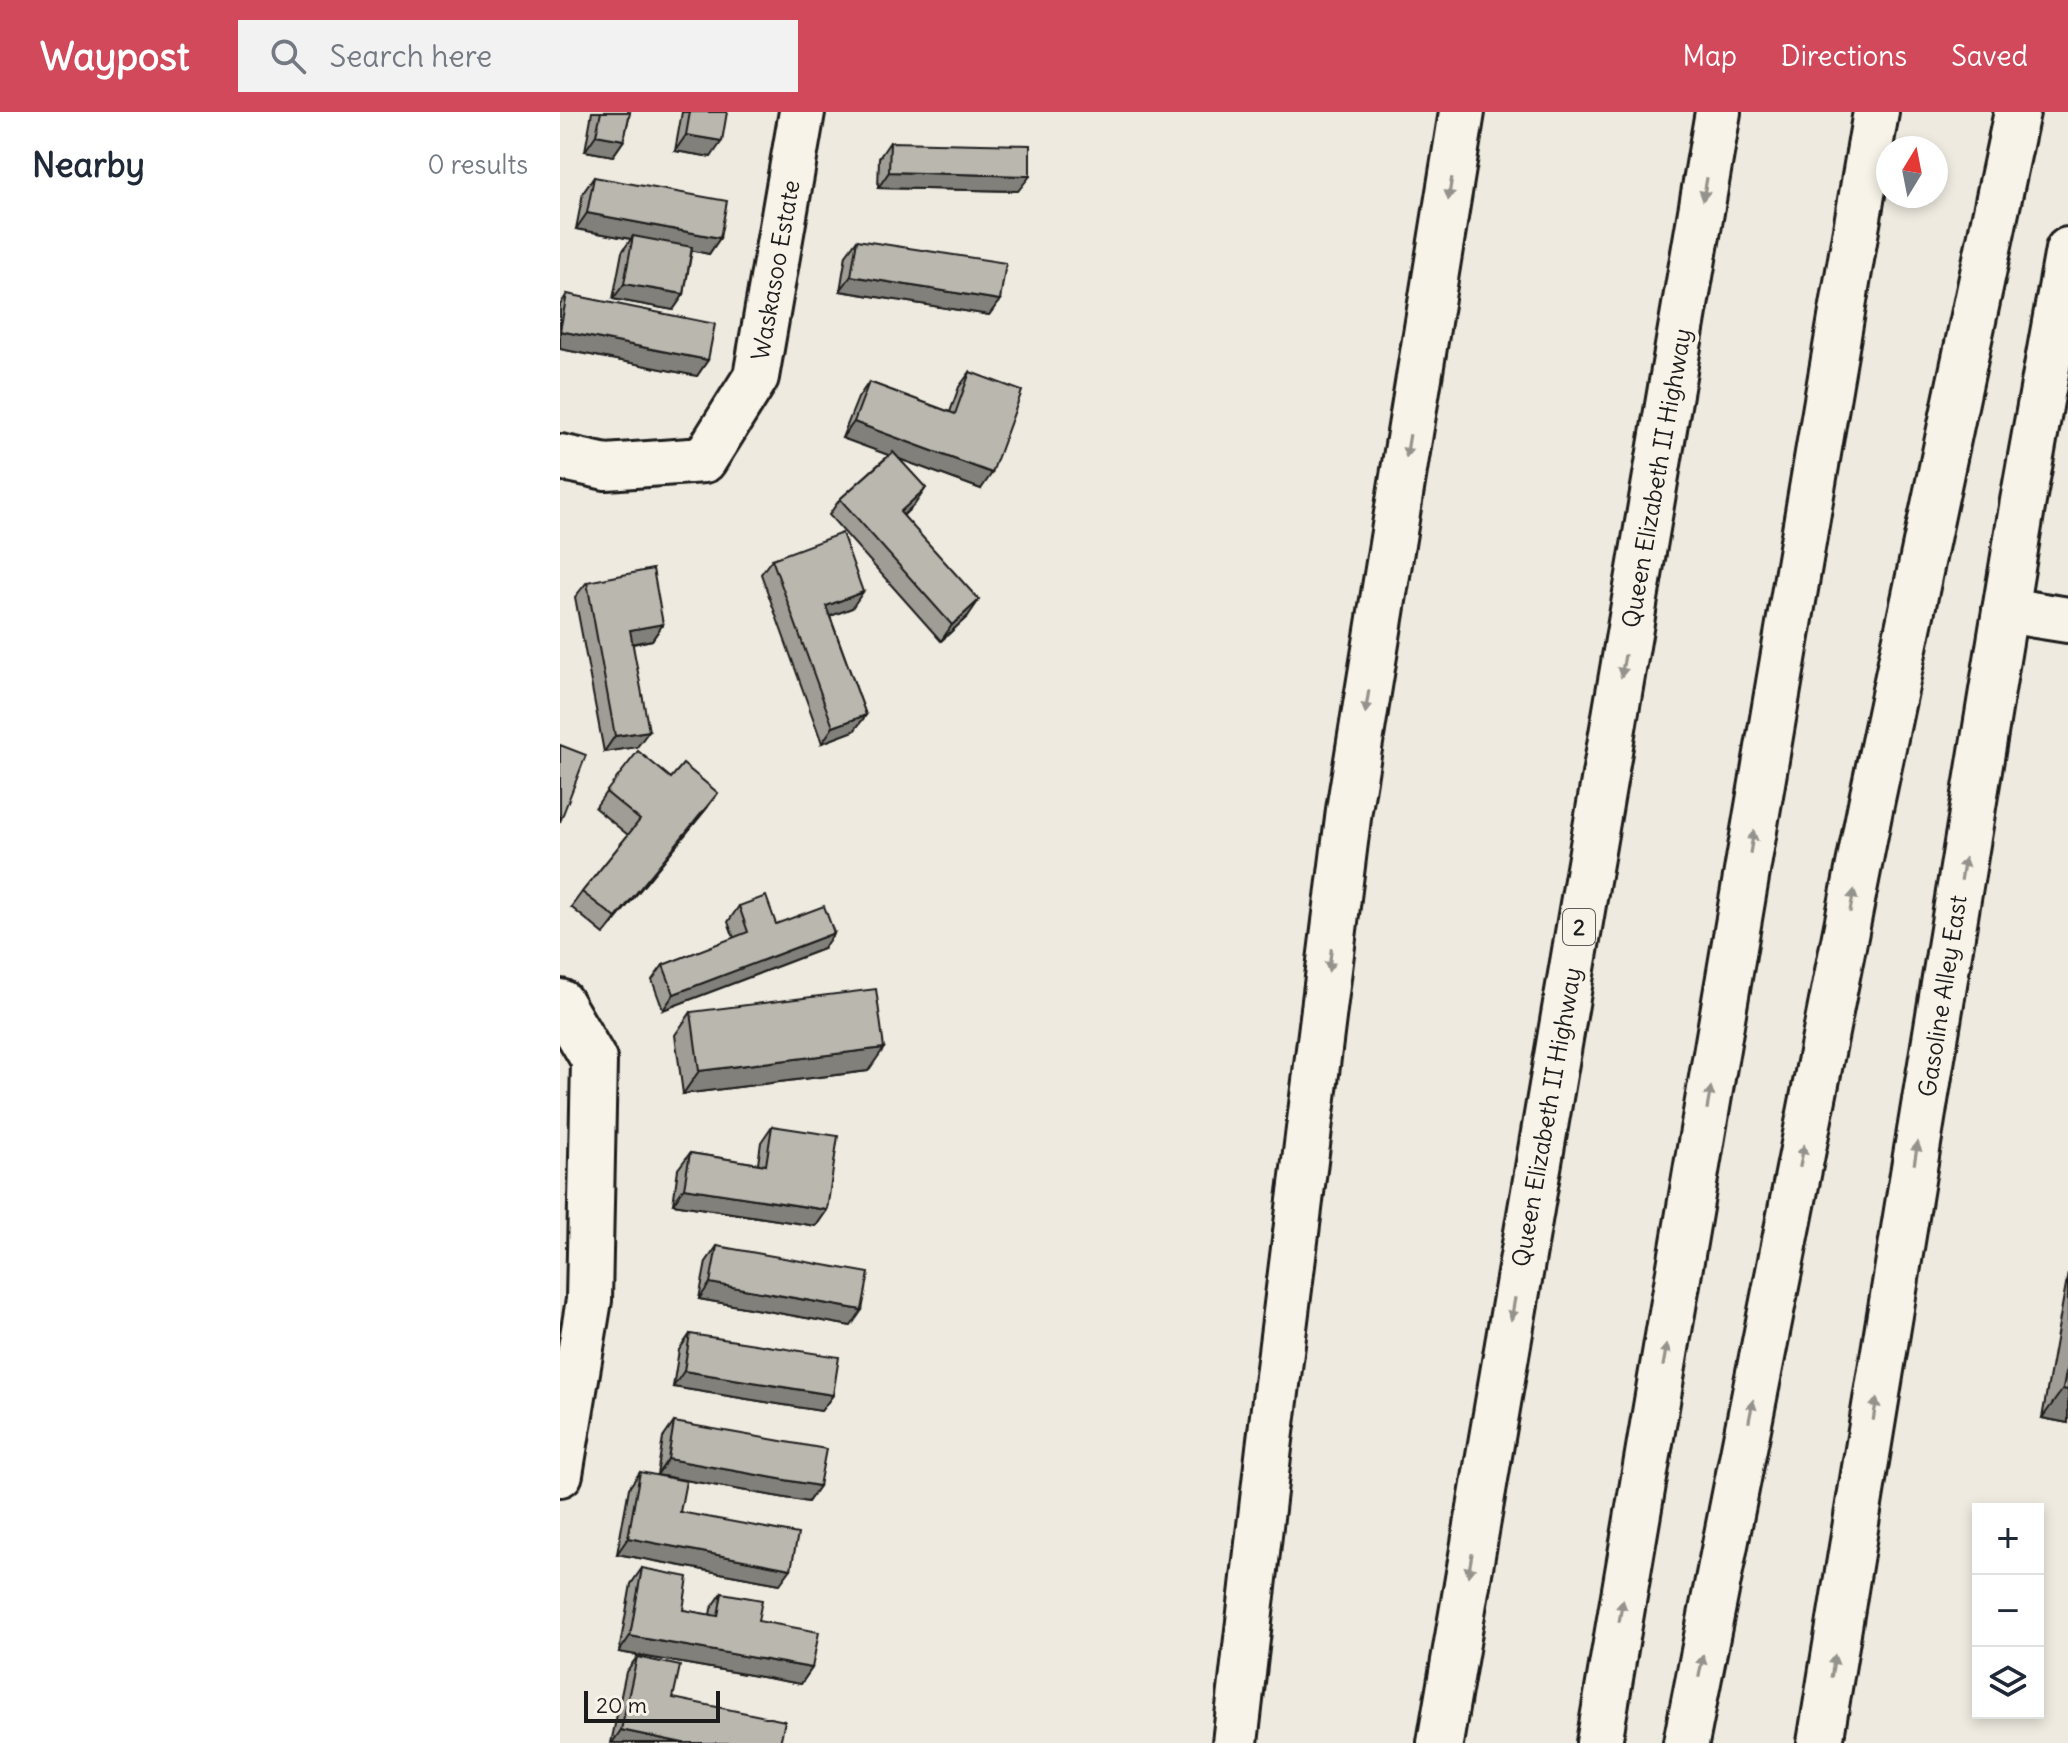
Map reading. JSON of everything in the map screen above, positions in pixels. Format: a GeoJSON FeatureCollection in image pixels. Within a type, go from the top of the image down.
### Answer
{"type":"FeatureCollection","features":[{"type":"Feature","properties":{"kind":"main road","name":"Waskasoo Estate"},"geometry":{"type":"LineString","coordinates":[[560,457],[606,467],[704,460],[756,377],[802,112]]}},
{"type":"Feature","properties":{"kind":"main road"},"geometry":{"type":"LineString","coordinates":[[1235,1743],[1349,810],[1462,112]]}},
{"type":"Feature","properties":{"kind":"main road","name":"Queen Elizabeth II Highway"},"geometry":{"type":"LineString","coordinates":[[1440,1743],[1718,112]]}},
{"type":"Feature","properties":{"kind":"main road"},"geometry":{"type":"LineString","coordinates":[[1599,1743],[1876,112]]}},
{"type":"Feature","properties":{"kind":"main road"},"geometry":{"type":"LineString","coordinates":[[1686,1743],[1871,804],[2017,112]]}},
{"type":"Feature","properties":{"kind":"main road","name":"Gasoline Alley East"},"geometry":{"type":"LineString","coordinates":[[1820,1743],[2005,610],[2068,250]]}},
{"type":"Feature","properties":{"kind":"main road"},"geometry":{"type":"LineString","coordinates":[[2005,610],[2068,620]]}},
{"type":"Feature","properties":{"kind":"main road"},"geometry":{"type":"LineString","coordinates":[[560,1002],[594,1060],[589,1300],[560,1474]]}},
{"type":"Feature","properties":{"kind":"main road"},"geometry":{"type":"LineString","coordinates":[[1212,1743],[1269,1448]]}},
{"type":"Feature","properties":{"kind":"building"},"geometry":{"type":"Polygon","coordinates":[[[601,112],[630,112],[624,140],[596,135],[601,112]]]}},
{"type":"Feature","properties":{"kind":"building"},"geometry":{"type":"Polygon","coordinates":[[[690,112],[727,112],[722,141],[686,135],[690,112]]]}},
{"type":"Feature","properties":{"kind":"building"},"geometry":{"type":"Polygon","coordinates":[[[890,142],[1030,145],[1030,176],[889,172],[890,142]]]}},
{"type":"Feature","properties":{"kind":"building"},"geometry":{"type":"Polygon","coordinates":[[[594,177],[727,201],[720,238],[587,213],[594,177]]]}},
{"type":"Feature","properties":{"kind":"building"},"geometry":{"type":"Polygon","coordinates":[[[633,236],[692,247],[684,294],[624,284],[633,236]]]}},
{"type":"Feature","properties":{"kind":"building"},"geometry":{"type":"Polygon","coordinates":[[[857,240],[1006,263],[1000,300],[851,276],[857,240]]]}},
{"type":"Feature","properties":{"kind":"building"},"geometry":{"type":"Polygon","coordinates":[[[567,294],[715,324],[708,360],[560,331],[567,294]]]}},
{"type":"Feature","properties":{"kind":"building"},"geometry":{"type":"Polygon","coordinates":[[[970,372],[1022,391],[992,473],[854,422],[869,382],[955,414],[970,372]]]}},
{"type":"Feature","properties":{"kind":"building"},"geometry":{"type":"Polygon","coordinates":[[[893,452],[926,488],[900,512],[979,600],[952,625],[840,499],[893,452]]]}},
{"type":"Feature","properties":{"kind":"building"},"geometry":{"type":"Polygon","coordinates":[[[842,533],[863,592],[826,606],[866,715],[833,727],[772,559],[842,533]]]}},
{"type":"Feature","properties":{"kind":"building"},"geometry":{"type":"Polygon","coordinates":[[[653,569],[663,624],[630,630],[649,731],[615,736],[587,582],[653,569]]]}},
{"type":"Feature","properties":{"kind":"building"},"geometry":{"type":"Polygon","coordinates":[[[560,745],[586,755],[560,822],[560,745]]]}},
{"type":"Feature","properties":{"kind":"building"},"geometry":{"type":"Polygon","coordinates":[[[638,751],[671,778],[683,764],[718,793],[616,918],[582,892],[640,820],[606,792],[638,751]]]}},
{"type":"Feature","properties":{"kind":"building"},"geometry":{"type":"Polygon","coordinates":[[[766,896],[776,924],[824,906],[834,933],[674,994],[663,965],[748,932],[739,906],[766,896]]]}},
{"type":"Feature","properties":{"kind":"building"},"geometry":{"type":"Polygon","coordinates":[[[876,989],[884,1048],[699,1071],[691,1012],[876,989]]]}},
{"type":"Feature","properties":{"kind":"building"},"geometry":{"type":"Polygon","coordinates":[[[772,1126],[838,1136],[827,1210],[684,1188],[690,1153],[766,1165],[772,1126]]]}},
{"type":"Feature","properties":{"kind":"building"},"geometry":{"type":"Polygon","coordinates":[[[717,1246],[869,1273],[862,1310],[710,1283],[717,1246]]]}},
{"type":"Feature","properties":{"kind":"building"},"geometry":{"type":"Polygon","coordinates":[[[690,1334],[839,1357],[833,1395],[684,1371],[690,1334]]]}},
{"type":"Feature","properties":{"kind":"building"},"geometry":{"type":"Polygon","coordinates":[[[2068,1361],[2068,1390],[2063,1389],[2068,1361]]]}},
{"type":"Feature","properties":{"kind":"building"},"geometry":{"type":"Polygon","coordinates":[[[674,1422],[826,1449],[819,1486],[668,1459],[674,1422]]]}},
{"type":"Feature","properties":{"kind":"building"},"geometry":{"type":"Polygon","coordinates":[[[640,1472],[686,1481],[680,1512],[798,1534],[791,1569],[628,1538],[640,1472]]]}},
{"type":"Feature","properties":{"kind":"building"},"geometry":{"type":"Polygon","coordinates":[[[642,1568],[688,1577],[683,1610],[718,1616],[722,1593],[762,1600],[758,1621],[819,1632],[812,1668],[630,1636],[642,1568]]]}},
{"type":"Feature","properties":{"kind":"building"},"geometry":{"type":"Polygon","coordinates":[[[637,1657],[680,1666],[673,1698],[785,1721],[780,1743],[683,1743],[621,1730],[637,1657]]]}}]}
